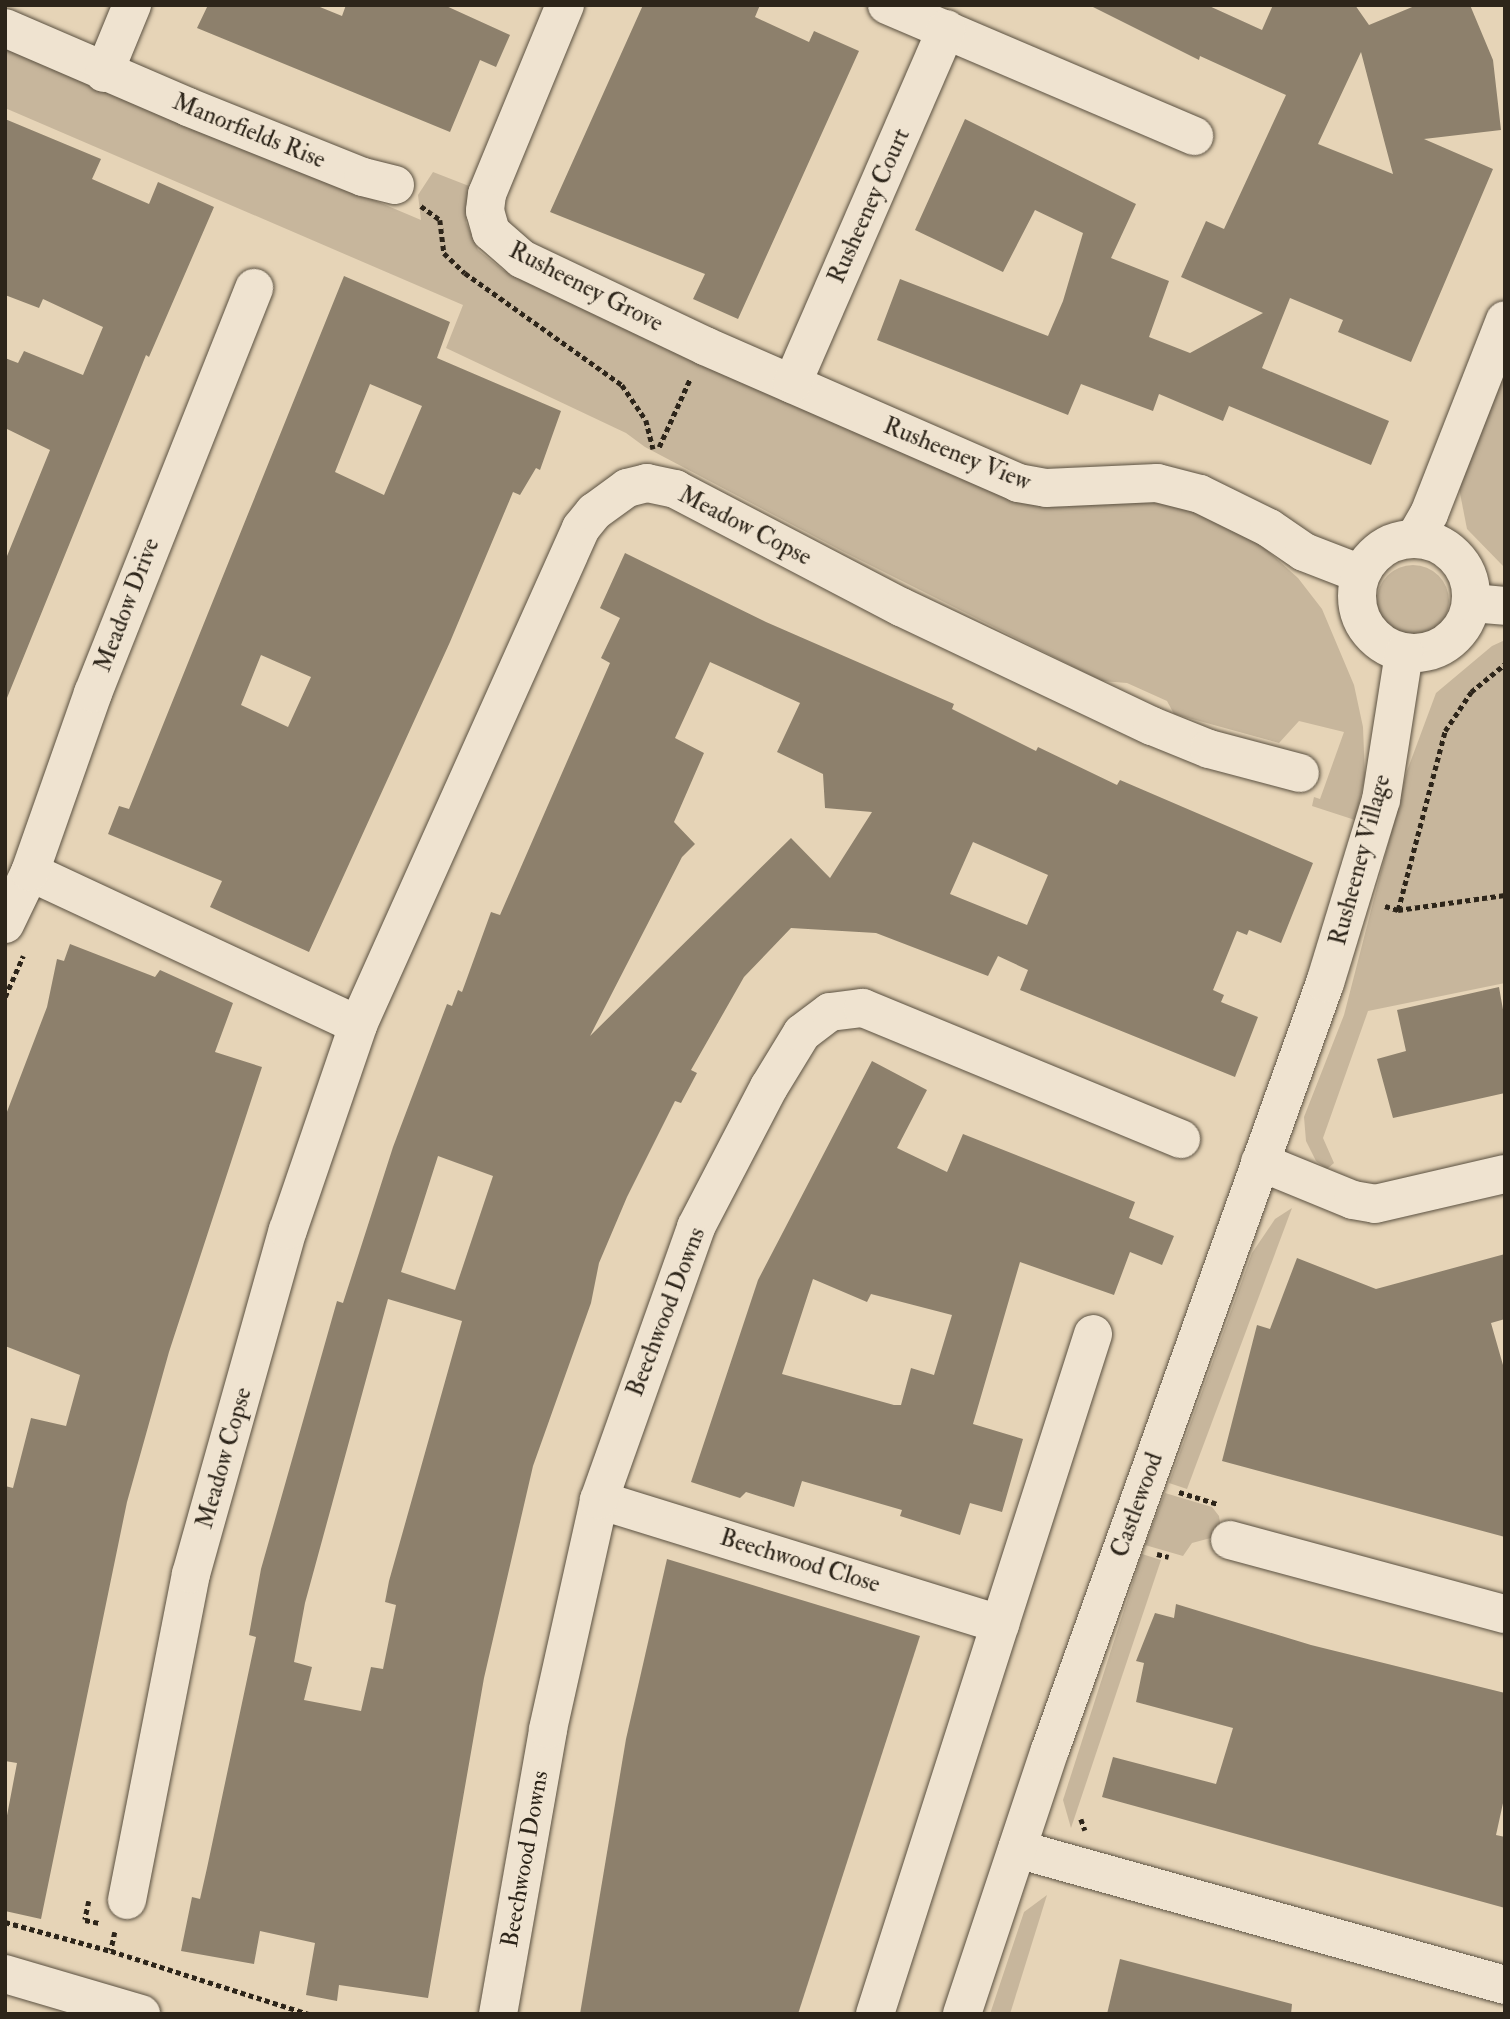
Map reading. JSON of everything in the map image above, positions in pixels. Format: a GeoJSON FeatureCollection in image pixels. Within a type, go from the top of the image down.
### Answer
{"type":"FeatureCollection","features":[{"type":"Feature","properties":{"kind":"street"},"geometry":{"type":"LineString","coordinates":[[104,73],[132,5]]}},
{"type":"Feature","properties":{"kind":"street","name":"Rusheeney Grove"},"geometry":{"type":"LineString","coordinates":[[565,5],[487,194],[485,212],[491,232],[522,259],[792,384]]}},
{"type":"Feature","properties":{"kind":"street"},"geometry":{"type":"LineString","coordinates":[[887,5],[1194,136]]}},
{"type":"Feature","properties":{"kind":"street","name":"Manorfields Rise"},"geometry":{"type":"LineString","coordinates":[[5,28],[104,73],[406,193]]}},
{"type":"Feature","properties":{"kind":"street","name":"Rusheeney Court"},"geometry":{"type":"LineString","coordinates":[[792,384],[946,29]]}},
{"type":"Feature","properties":{"kind":"street","name":"Meadow Drive"},"geometry":{"type":"LineString","coordinates":[[15,937],[30,872],[93,693],[254,288]]}},
{"type":"Feature","properties":{"kind":"street"},"geometry":{"type":"LineString","coordinates":[[1415,538],[1429,514],[1505,320]]}},
{"type":"Feature","properties":{"kind":"street","name":"Rusheeney View"},"geometry":{"type":"LineString","coordinates":[[792,384],[1018,483],[1046,488],[1157,483],[1200,494],[1269,528],[1313,557],[1361,574]]}},
{"type":"Feature","properties":{"kind":"street","name":"Meadow Copse"},"geometry":{"type":"LineString","coordinates":[[127,1900],[191,1574],[288,1230],[358,1025],[582,528],[608,498],[627,488],[647,483],[675,489],[901,607],[1163,731],[1300,773]]}},
{"type":"Feature","properties":{"kind":"street"},"geometry":{"type":"LineString","coordinates":[[1415,538],[1434,542],[1457,559],[1471,584],[1488,604],[1466,621],[1441,648],[1404,653],[1374,638],[1363,624],[1358,608],[1361,574],[1383,548],[1415,538]]}},
{"type":"Feature","properties":{"kind":"street","name":"Rusheeney Village"},"geometry":{"type":"LineString","coordinates":[[1325,983],[1381,800],[1404,653]]}},
{"type":"Feature","properties":{"kind":"street"},"geometry":{"type":"LineString","coordinates":[[30,872],[358,1025]]}},
{"type":"Feature","properties":{"kind":"street","name":"Castlewood"},"geometry":{"type":"LineString","coordinates":[[962,2014],[1145,1481],[1325,983]]}},
{"type":"Feature","properties":{"kind":"street","name":"Beechwood Downs"},"geometry":{"type":"LineString","coordinates":[[498,2014],[548,1728],[599,1500],[696,1227],[788,1052],[825,1015],[863,1008],[1181,1139]]}},
{"type":"Feature","properties":{"kind":"street"},"geometry":{"type":"LineString","coordinates":[[1260,1162],[1353,1200],[1375,1204],[1505,1174]]}},
{"type":"Feature","properties":{"kind":"street"},"geometry":{"type":"LineString","coordinates":[[876,2014],[1093,1335]]}},
{"type":"Feature","properties":{"kind":"street","name":"Beechwood Close"},"geometry":{"type":"LineString","coordinates":[[599,1500],[1000,1624]]}},
{"type":"Feature","properties":{"kind":"street"},"geometry":{"type":"LineString","coordinates":[[1228,1523],[1505,1614]]}},
{"type":"Feature","properties":{"kind":"street"},"geometry":{"type":"LineString","coordinates":[[1017,1849],[1505,1986]]}},
{"type":"Feature","properties":{"kind":"street"},"geometry":{"type":"LineString","coordinates":[[5,1974],[141,2014]]}},
{"type":"Feature","properties":{"kind":"path"},"geometry":{"type":"LineString","coordinates":[[406,193],[440,220],[444,253],[465,272],[622,385],[646,421],[654,454],[705,346]]}},
{"type":"Feature","properties":{"kind":"path"},"geometry":{"type":"LineString","coordinates":[[1398,911],[1445,731],[1471,692],[1505,664]]}},
{"type":"Feature","properties":{"kind":"path"},"geometry":{"type":"LineString","coordinates":[[1351,897],[1398,911],[1505,894]]}},
{"type":"Feature","properties":{"kind":"path"},"geometry":{"type":"LineString","coordinates":[[5,997],[15,937]]}},
{"type":"Feature","properties":{"kind":"path"},"geometry":{"type":"LineString","coordinates":[[1145,1481],[1228,1523]]}},
{"type":"Feature","properties":{"kind":"path"},"geometry":{"type":"LineString","coordinates":[[5,1922],[111,1951]]}},
{"type":"Feature","properties":{"kind":"shaded area"},"geometry":{"type":"Polygon","coordinates":[[[5,44],[421,220],[418,195],[433,172],[469,186],[466,222],[478,250],[503,270],[1011,500],[1063,507],[1168,499],[1261,545],[1298,578],[1322,609],[1354,685],[1363,727],[1365,777],[1355,820],[1312,806],[1314,797],[1320,799],[1344,732],[1299,721],[1279,743],[1174,714],[1167,701],[1127,683],[1102,681],[844,552],[645,447],[626,433],[446,348],[463,305],[5,108],[5,44]]]}},
{"type":"Feature","properties":{"kind":"shaded area"},"geometry":{"type":"Polygon","coordinates":[[[1505,368],[1505,568],[1467,529],[1459,488],[1505,368]]]}},
{"type":"Feature","properties":{"kind":"shaded area"},"geometry":{"type":"Polygon","coordinates":[[[1413,565],[1427,568],[1439,575],[1446,587],[1449,601],[1446,615],[1439,627],[1427,634],[1413,637],[1399,634],[1387,627],[1380,615],[1377,601],[1380,587],[1387,575],[1399,568],[1413,565]]]}},
{"type":"Feature","properties":{"kind":"shaded area"},"geometry":{"type":"Polygon","coordinates":[[[1505,640],[1505,983],[1368,1011],[1323,1138],[1334,1163],[1327,1169],[1316,1161],[1306,1141],[1304,1117],[1344,1015],[1407,771],[1436,693],[1492,646],[1505,640]]]}},
{"type":"Feature","properties":{"kind":"shaded area"},"geometry":{"type":"Polygon","coordinates":[[[1292,1208],[1187,1489],[1169,1483],[1252,1253],[1275,1219],[1292,1208]]]}},
{"type":"Feature","properties":{"kind":"shaded area"},"geometry":{"type":"Polygon","coordinates":[[[1165,1493],[1212,1507],[1219,1516],[1222,1535],[1192,1543],[1183,1556],[1145,1545],[1165,1493]]]}},
{"type":"Feature","properties":{"kind":"shaded area"},"geometry":{"type":"Polygon","coordinates":[[[1142,1554],[1161,1560],[1071,1828],[1063,1800],[1142,1554]]]}},
{"type":"Feature","properties":{"kind":"shaded area"},"geometry":{"type":"Polygon","coordinates":[[[1047,1895],[1010,2014],[990,2014],[1024,1912],[1047,1895]]]}},
{"type":"Feature","properties":{"kind":"building"},"geometry":{"type":"Polygon","coordinates":[[[208,5],[315,5],[342,16],[346,5],[444,5],[510,35],[496,67],[480,60],[450,132],[197,28],[208,5]]]}},
{"type":"Feature","properties":{"kind":"building"},"geometry":{"type":"Polygon","coordinates":[[[643,5],[760,5],[755,17],[809,42],[814,31],[859,51],[738,319],[693,299],[705,274],[550,212],[643,5]]]}},
{"type":"Feature","properties":{"kind":"building"},"geometry":{"type":"Polygon","coordinates":[[[1089,5],[1207,5],[1262,30],[1273,5],[1355,5],[1369,25],[1417,5],[1470,5],[1493,60],[1501,130],[1424,139],[1493,169],[1411,362],[1338,332],[1343,320],[1290,298],[1262,368],[1389,421],[1371,465],[1229,406],[1223,421],[1159,394],[1153,411],[1081,384],[1068,415],[877,340],[900,279],[1048,336],[1063,301],[1083,233],[1035,210],[1003,272],[915,230],[965,119],[1136,204],[1111,258],[1169,281],[1149,337],[1190,353],[1263,313],[1181,277],[1206,221],[1224,229],[1286,95],[1200,56],[1199,60],[1089,5]],[[1361,52],[1318,144],[1393,174],[1361,52]]]}},
{"type":"Feature","properties":{"kind":"building"},"geometry":{"type":"Polygon","coordinates":[[[5,119],[101,159],[92,179],[149,204],[158,182],[214,207],[149,357],[146,355],[7,698],[5,561],[50,450],[5,428],[5,358],[18,363],[24,351],[83,375],[103,327],[43,299],[39,308],[5,295],[5,119]]]}},
{"type":"Feature","properties":{"kind":"building"},"geometry":{"type":"Polygon","coordinates":[[[344,276],[450,322],[437,358],[561,411],[540,470],[536,468],[520,495],[513,492],[450,642],[309,952],[210,907],[222,881],[108,834],[119,806],[129,809],[344,276]],[[370,384],[335,472],[384,495],[422,406],[370,384]],[[261,655],[241,705],[288,727],[311,677],[261,655]]]}},
{"type":"Feature","properties":{"kind":"building"},"geometry":{"type":"Polygon","coordinates":[[[625,553],[766,622],[954,704],[952,709],[1036,751],[1038,747],[1117,785],[1120,780],[1313,863],[1281,943],[1249,930],[1247,935],[1237,931],[1213,990],[1224,995],[1221,1002],[1258,1017],[1235,1077],[1020,990],[1028,970],[998,956],[988,976],[876,933],[791,928],[744,977],[691,1070],[697,1073],[681,1103],[675,1101],[627,1197],[599,1263],[591,1303],[533,1466],[484,1678],[428,1998],[339,1985],[337,2001],[306,1995],[315,1943],[260,1931],[254,1964],[181,1951],[192,1897],[200,1899],[256,1637],[249,1635],[261,1569],[337,1301],[343,1303],[393,1147],[447,1004],[452,1006],[458,990],[462,992],[491,912],[500,915],[610,663],[601,658],[620,618],[600,608],[625,553]],[[710,662],[675,738],[704,753],[674,822],[695,844],[682,857],[590,1036],[791,838],[830,878],[872,812],[825,808],[823,774],[777,752],[800,703],[710,662]],[[973,842],[950,894],[1027,925],[1048,875],[973,842]],[[438,1156],[401,1272],[455,1290],[493,1176],[438,1156]],[[388,1299],[305,1603],[294,1662],[312,1667],[304,1700],[361,1711],[371,1667],[383,1669],[396,1605],[385,1602],[389,1581],[462,1321],[388,1299]]]}},
{"type":"Feature","properties":{"kind":"building"},"geometry":{"type":"Polygon","coordinates":[[[70,944],[155,977],[160,970],[233,1003],[215,1052],[262,1067],[169,1352],[127,1502],[41,1919],[5,1911],[5,1826],[17,1763],[5,1761],[5,1486],[13,1488],[31,1418],[66,1426],[80,1375],[5,1346],[5,1117],[47,1007],[57,959],[64,961],[70,944]]]}},
{"type":"Feature","properties":{"kind":"building"},"geometry":{"type":"Polygon","coordinates":[[[1499,987],[1505,1021],[1505,1093],[1393,1118],[1377,1059],[1406,1051],[1397,1010],[1499,987]]]}},
{"type":"Feature","properties":{"kind":"building"},"geometry":{"type":"Polygon","coordinates":[[[872,1061],[927,1090],[897,1148],[947,1172],[963,1134],[1135,1202],[1129,1218],[1174,1236],[1162,1265],[1130,1252],[1114,1295],[1020,1262],[973,1424],[1023,1439],[1002,1512],[970,1503],[960,1535],[900,1516],[902,1510],[802,1481],[794,1507],[746,1492],[740,1498],[691,1482],[758,1280],[872,1061]],[[813,1279],[782,1374],[901,1405],[911,1368],[934,1375],[952,1315],[871,1294],[867,1302],[813,1279]]]}},
{"type":"Feature","properties":{"kind":"building"},"geometry":{"type":"Polygon","coordinates":[[[1505,1254],[1505,1319],[1491,1323],[1505,1372],[1505,1537],[1222,1461],[1257,1325],[1270,1329],[1297,1258],[1376,1289],[1505,1254]]]}},
{"type":"Feature","properties":{"kind":"building"},"geometry":{"type":"Polygon","coordinates":[[[667,1559],[920,1636],[798,2014],[580,2014],[626,1739],[667,1559]]]}},
{"type":"Feature","properties":{"kind":"building"},"geometry":{"type":"Polygon","coordinates":[[[1176,1604],[1311,1645],[1505,1693],[1505,1794],[1496,1835],[1505,1837],[1505,1908],[1102,1797],[1113,1757],[1216,1784],[1233,1728],[1136,1702],[1144,1663],[1136,1661],[1155,1613],[1174,1618],[1176,1604]]]}},
{"type":"Feature","properties":{"kind":"building"},"geometry":{"type":"Polygon","coordinates":[[[1120,1959],[1292,2004],[1291,2014],[1107,2014],[1120,1959]]]}}]}
